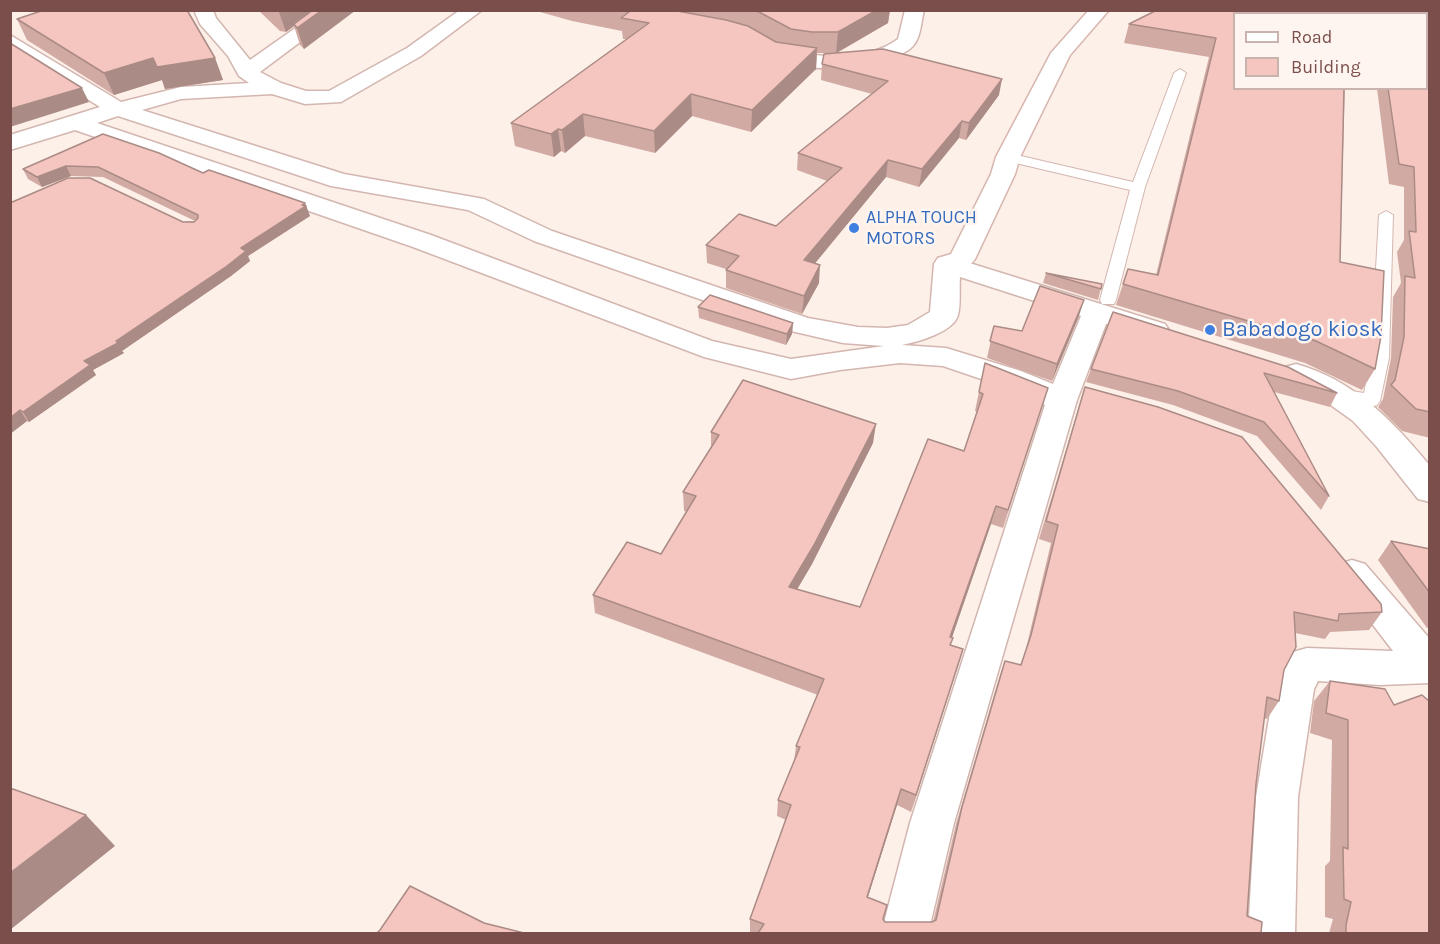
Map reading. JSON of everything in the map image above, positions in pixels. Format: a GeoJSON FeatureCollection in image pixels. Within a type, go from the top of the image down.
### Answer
{"type":"FeatureCollection","features":[{"type":"Feature","properties":{"kind":"street"},"geometry":{"type":"LineString","coordinates":[[246,72],[334,10]]}},
{"type":"Feature","properties":{"kind":"street"},"geometry":{"type":"LineString","coordinates":[[211,14],[246,72],[273,88],[305,98],[333,97],[414,52],[473,10]]}},
{"type":"Feature","properties":{"kind":"street"},"geometry":{"type":"LineString","coordinates":[[753,39],[781,56],[797,60],[831,61],[875,57],[899,48],[907,40],[915,10]]}},
{"type":"Feature","properties":{"kind":"street"},"geometry":{"type":"LineString","coordinates":[[947,264],[962,260],[1003,174],[1008,157],[1061,53],[1100,10]]}},
{"type":"Feature","properties":{"kind":"street"},"geometry":{"type":"LineString","coordinates":[[10,41],[118,109],[340,180],[475,204],[543,236],[801,325],[832,332],[875,337],[915,333],[944,316],[947,264]]}},
{"type":"Feature","properties":{"kind":"street"},"geometry":{"type":"LineString","coordinates":[[10,144],[118,109],[180,93],[273,88]]}},
{"type":"Feature","properties":{"kind":"street"},"geometry":{"type":"LineString","coordinates":[[82,125],[422,241],[704,348],[791,369],[840,360],[900,354],[946,357],[1075,396]]}},
{"type":"Feature","properties":{"kind":"street"},"geometry":{"type":"LineString","coordinates":[[947,264],[1103,306],[1184,339]]}},
{"type":"Feature","properties":{"kind":"street"},"geometry":{"type":"LineString","coordinates":[[904,933],[932,823],[1103,306]]}},
{"type":"Feature","properties":{"kind":"street"},"geometry":{"type":"LineString","coordinates":[[1271,366],[1293,372],[1339,394],[1387,437],[1430,490]]}},
{"type":"Feature","properties":{"kind":"street"},"geometry":{"type":"LineString","coordinates":[[1331,549],[1429,666]]}},
{"type":"Feature","properties":{"kind":"street"},"geometry":{"type":"LineString","coordinates":[[1271,933],[1277,797],[1294,688],[1307,664],[1380,668],[1429,666]]}},
{"type":"Feature","properties":{"kind":"lane"},"geometry":{"type":"LineString","coordinates":[[1103,306],[1138,187],[1180,73]]}},
{"type":"Feature","properties":{"kind":"lane"},"geometry":{"type":"LineString","coordinates":[[1008,157],[1138,187]]}},
{"type":"Feature","properties":{"kind":"lane"},"geometry":{"type":"LineString","coordinates":[[1339,394],[1371,401],[1380,358],[1386,215]]}},
{"type":"Feature","properties":{"kind":"building"},"geometry":{"type":"Polygon","coordinates":[[[44,10],[187,10],[215,58],[157,67],[153,58],[104,73],[17,19],[44,10]]]}},
{"type":"Feature","properties":{"kind":"building"},"geometry":{"type":"Polygon","coordinates":[[[313,10],[322,10],[297,28],[294,24],[313,10]]]}},
{"type":"Feature","properties":{"kind":"building"},"geometry":{"type":"Polygon","coordinates":[[[621,10],[672,10],[726,20],[748,26],[776,42],[817,48],[752,110],[691,94],[654,131],[583,114],[562,130],[558,129],[551,134],[511,123],[649,23],[621,18],[629,12],[621,10]]]}},
{"type":"Feature","properties":{"kind":"building"},"geometry":{"type":"Polygon","coordinates":[[[753,10],[877,10],[838,32],[812,32],[791,29],[753,10]]]}},
{"type":"Feature","properties":{"kind":"building"},"geometry":{"type":"Polygon","coordinates":[[[1157,10],[1347,10],[1347,12],[1233,12],[1233,90],[1344,90],[1340,262],[1384,271],[1381,336],[1375,369],[1316,341],[1123,284],[1128,269],[1158,275],[1216,38],[1129,24],[1157,10]]]}},
{"type":"Feature","properties":{"kind":"building"},"geometry":{"type":"Polygon","coordinates":[[[1377,10],[1430,10],[1430,412],[1416,409],[1391,385],[1395,380],[1404,337],[1405,276],[1415,278],[1409,231],[1416,232],[1414,167],[1399,164],[1388,90],[1428,90],[1428,12],[1378,12],[1377,10]]]}},
{"type":"Feature","properties":{"kind":"building"},"geometry":{"type":"Polygon","coordinates":[[[10,43],[82,88],[10,109],[10,43]]]}},
{"type":"Feature","properties":{"kind":"building"},"geometry":{"type":"Polygon","coordinates":[[[883,49],[1002,79],[969,123],[962,121],[922,169],[888,160],[804,260],[820,265],[804,296],[726,270],[739,256],[706,245],[739,214],[776,226],[842,168],[798,153],[888,81],[822,64],[824,54],[883,49]]]}},
{"type":"Feature","properties":{"kind":"building"},"geometry":{"type":"Polygon","coordinates":[[[103,134],[159,153],[203,173],[209,170],[305,203],[302,205],[306,206],[241,248],[246,251],[227,266],[116,341],[118,343],[84,361],[90,365],[23,412],[20,410],[10,418],[10,203],[68,178],[90,178],[183,222],[194,222],[198,218],[198,215],[98,167],[66,166],[37,177],[23,169],[103,134]]]}},
{"type":"Feature","properties":{"kind":"building"},"geometry":{"type":"Polygon","coordinates":[[[1046,273],[1102,284],[1101,289],[1046,273]]]}},
{"type":"Feature","properties":{"kind":"building"},"geometry":{"type":"Polygon","coordinates":[[[1040,286],[1084,300],[1057,364],[990,341],[994,326],[1022,331],[1040,286]]]}},
{"type":"Feature","properties":{"kind":"building"},"geometry":{"type":"Polygon","coordinates":[[[710,295],[793,323],[787,334],[698,307],[710,295]]]}},
{"type":"Feature","properties":{"kind":"building"},"geometry":{"type":"Polygon","coordinates":[[[1113,312],[1288,367],[1337,393],[1264,373],[1329,496],[1264,422],[1178,391],[1091,369],[1113,312]]]}},
{"type":"Feature","properties":{"kind":"building"},"geometry":{"type":"Polygon","coordinates":[[[985,363],[1048,388],[1008,510],[996,506],[950,637],[953,638],[950,645],[963,649],[916,795],[901,789],[867,897],[887,905],[883,919],[885,922],[932,922],[936,920],[962,807],[1005,661],[1021,665],[1031,635],[1058,525],[1046,521],[1085,387],[1158,407],[1242,437],[1381,604],[1382,612],[1339,614],[1338,621],[1294,612],[1296,647],[1284,670],[1279,701],[1267,697],[1256,784],[1247,916],[1262,922],[1261,933],[758,933],[764,924],[750,919],[791,805],[778,800],[800,747],[796,746],[824,679],[593,595],[627,542],[661,554],[696,496],[683,492],[719,435],[711,432],[743,380],[876,424],[814,545],[789,587],[860,607],[928,439],[964,451],[983,394],[979,392],[985,363]]]}},
{"type":"Feature","properties":{"kind":"building"},"geometry":{"type":"Polygon","coordinates":[[[1391,541],[1430,549],[1430,593],[1391,541]]]}},
{"type":"Feature","properties":{"kind":"building"},"geometry":{"type":"Polygon","coordinates":[[[1330,681],[1385,689],[1394,705],[1422,695],[1430,702],[1430,933],[1346,933],[1351,902],[1344,899],[1343,847],[1348,849],[1348,720],[1326,713],[1330,681]]]}},
{"type":"Feature","properties":{"kind":"building"},"geometry":{"type":"Polygon","coordinates":[[[10,788],[86,815],[10,873],[10,788]]]}},
{"type":"Feature","properties":{"kind":"building"},"geometry":{"type":"Polygon","coordinates":[[[410,886],[484,923],[524,933],[377,933],[410,886]]]}},
{"type":"Feature","properties":{"kind":"place","name":"ALPHA TOUCH MOTORS"},"geometry":{"type":"Point","coordinates":[854,228]}},
{"type":"Feature","properties":{"kind":"place","name":"Babadogo kiosk"},"geometry":{"type":"Point","coordinates":[1210,330]}}]}
